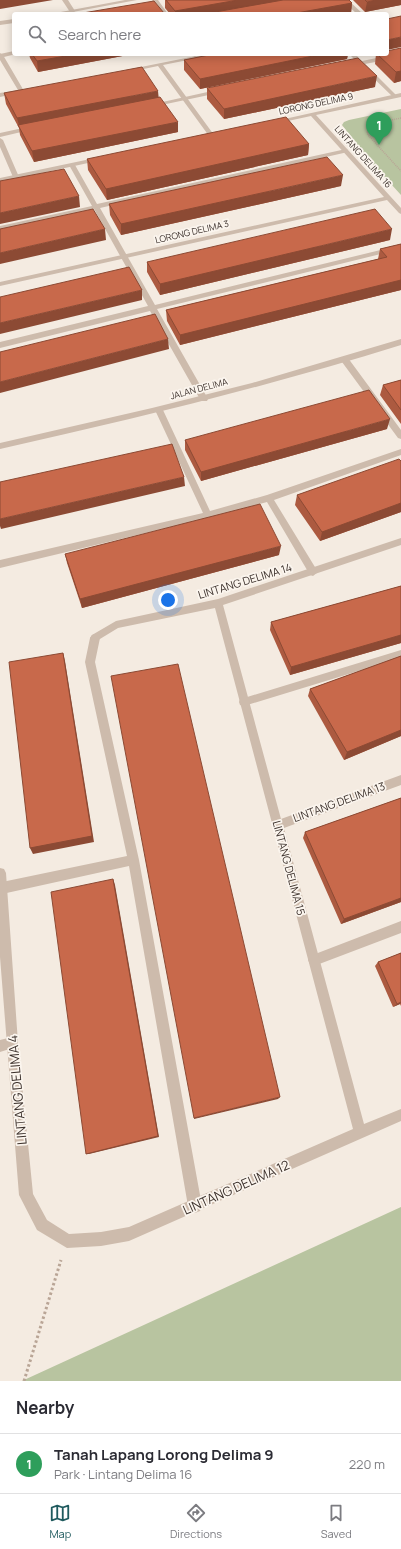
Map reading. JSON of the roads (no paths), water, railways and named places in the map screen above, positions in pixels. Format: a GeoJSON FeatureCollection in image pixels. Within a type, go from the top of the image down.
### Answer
{"type":"FeatureCollection","features":[{"type":"Feature","properties":{"kind":"street"},"geometry":{"type":"LineString","coordinates":[[65,0],[72,11]]}},
{"type":"Feature","properties":{"kind":"street"},"geometry":{"type":"LineString","coordinates":[[66,12],[134,0]]}},
{"type":"Feature","properties":{"kind":"street"},"geometry":{"type":"LineString","coordinates":[[155,0],[164,12]]}},
{"type":"Feature","properties":{"kind":"street"},"geometry":{"type":"LineString","coordinates":[[345,0],[358,12]]}},
{"type":"Feature","properties":{"kind":"street"},"geometry":{"type":"LineString","coordinates":[[0,23],[12,21]]}},
{"type":"Feature","properties":{"kind":"street"},"geometry":{"type":"LineString","coordinates":[[12,53],[0,55],[21,91]]}},
{"type":"Feature","properties":{"kind":"street"},"geometry":{"type":"LineString","coordinates":[[346,66],[401,55]]}},
{"type":"Feature","properties":{"kind":"street"},"geometry":{"type":"LineString","coordinates":[[121,72],[160,65],[196,56]]}},
{"type":"Feature","properties":{"kind":"street"},"geometry":{"type":"LineString","coordinates":[[354,56],[398,96]]}},
{"type":"Feature","properties":{"kind":"street"},"geometry":{"type":"LineString","coordinates":[[160,65],[211,135]]}},
{"type":"Feature","properties":{"kind":"street"},"geometry":{"type":"LineString","coordinates":[[146,106],[230,89]]}},
{"type":"Feature","properties":{"kind":"street"},"geometry":{"type":"LineString","coordinates":[[0,95],[29,90]]}},
{"type":"Feature","properties":{"kind":"street","name":"LORONG DELIMA 9"},"geometry":{"type":"LineString","coordinates":[[266,124],[398,96]]}},
{"type":"Feature","properties":{"kind":"street","name":"LINTANG DELIMA 16"},"geometry":{"type":"LineString","coordinates":[[312,114],[401,212]]}},
{"type":"Feature","properties":{"kind":"street"},"geometry":{"type":"LineString","coordinates":[[0,135],[38,127]]}},
{"type":"Feature","properties":{"kind":"street"},"geometry":{"type":"LineString","coordinates":[[204,137],[219,134]]}},
{"type":"Feature","properties":{"kind":"street"},"geometry":{"type":"LineString","coordinates":[[0,140],[16,177]]}},
{"type":"Feature","properties":{"kind":"street"},"geometry":{"type":"LineString","coordinates":[[0,228],[346,151]]}},
{"type":"Feature","properties":{"kind":"street"},"geometry":{"type":"LineString","coordinates":[[0,180],[110,157]]}},
{"type":"Feature","properties":{"kind":"street"},"geometry":{"type":"LineString","coordinates":[[72,165],[204,399]]}},
{"type":"Feature","properties":{"kind":"street","name":"LORONG DELIMA 3"},"geometry":{"type":"LineString","coordinates":[[0,284],[388,198]]}},
{"type":"Feature","properties":{"kind":"street"},"geometry":{"type":"LineString","coordinates":[[0,345],[401,247]]}},
{"type":"Feature","properties":{"kind":"street","name":"JALAN DELIMA"},"geometry":{"type":"LineString","coordinates":[[0,446],[204,399],[345,360],[401,342]]}},
{"type":"Feature","properties":{"kind":"street"},"geometry":{"type":"LineString","coordinates":[[345,360],[401,436]]}},
{"type":"Feature","properties":{"kind":"street"},"geometry":{"type":"LineString","coordinates":[[159,410],[208,515]]}},
{"type":"Feature","properties":{"kind":"street"},"geometry":{"type":"LineString","coordinates":[[0,564],[208,515],[269,498],[401,452]]}},
{"type":"Feature","properties":{"kind":"street"},"geometry":{"type":"LineString","coordinates":[[269,498],[313,572]]}},
{"type":"Feature","properties":{"kind":"street","name":"LINTANG DELIMA 14"},"geometry":{"type":"LineString","coordinates":[[133,860],[90,662],[95,638],[116,624],[218,603],[401,541]]}},
{"type":"Feature","properties":{"kind":"street","name":"LINTANG DELIMA 15"},"geometry":{"type":"LineString","coordinates":[[218,603],[360,1132]]}},
{"type":"Feature","properties":{"kind":"street"},"geometry":{"type":"LineString","coordinates":[[244,702],[401,654]]}},
{"type":"Feature","properties":{"kind":"street","name":"LINTANG DELIMA 13"},"geometry":{"type":"LineString","coordinates":[[278,826],[401,780]]}},
{"type":"Feature","properties":{"kind":"street"},"geometry":{"type":"LineString","coordinates":[[1,888],[133,860],[195,1206]]}},
{"type":"Feature","properties":{"kind":"street","name":"LINTANG DELIMA 4"},"geometry":{"type":"LineString","coordinates":[[0,873],[6,1044],[26,1195],[42,1225],[67,1241]]}},
{"type":"Feature","properties":{"kind":"street"},"geometry":{"type":"LineString","coordinates":[[314,960],[401,927]]}},
{"type":"Feature","properties":{"kind":"street","name":"LINTANG DELIMA 12"},"geometry":{"type":"LineString","coordinates":[[67,1241],[101,1240],[129,1234],[401,1115]]}},
{"type":"Feature","properties":{"kind":"place","name":"Tanah Lapang Lorong Delima 9"},"geometry":{"type":"Point","coordinates":[379,145]}}]}
